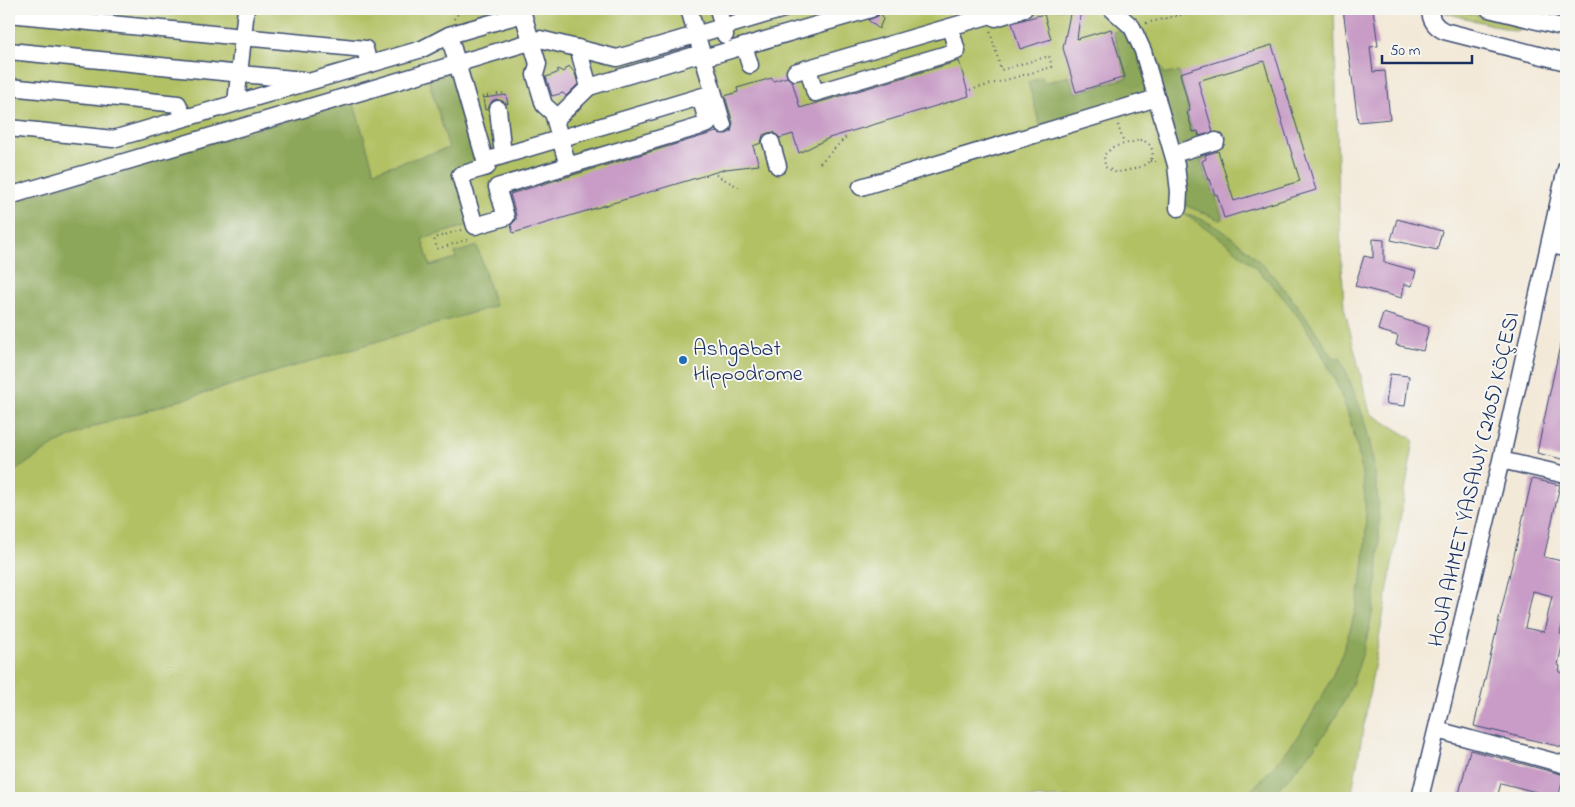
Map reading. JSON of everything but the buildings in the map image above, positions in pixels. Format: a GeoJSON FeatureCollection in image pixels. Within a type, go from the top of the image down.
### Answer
{"type":"FeatureCollection","features":[{"type":"Feature","properties":{"kind":"street"},"geometry":{"type":"LineString","coordinates":[[236,103],[246,9]]}},
{"type":"Feature","properties":{"kind":"street"},"geometry":{"type":"LineString","coordinates":[[448,35],[488,167],[460,175],[474,232],[506,217],[497,187],[708,124],[707,95],[702,55],[689,9]]}},
{"type":"Feature","properties":{"kind":"street"},"geometry":{"type":"LineString","coordinates":[[718,9],[723,27],[744,46]]}},
{"type":"Feature","properties":{"kind":"street"},"geometry":{"type":"LineString","coordinates":[[9,196],[540,39],[617,58],[723,27],[750,14],[784,9]]}},
{"type":"Feature","properties":{"kind":"street"},"geometry":{"type":"LineString","coordinates":[[555,120],[589,87],[702,55],[744,46],[871,9]]}},
{"type":"Feature","properties":{"kind":"street"},"geometry":{"type":"LineString","coordinates":[[950,27],[958,51],[815,93],[801,70],[950,27],[986,13],[996,18],[1024,9]]}},
{"type":"Feature","properties":{"kind":"street"},"geometry":{"type":"LineString","coordinates":[[1112,9],[1132,27],[1144,51],[1174,154],[1179,192],[1178,208]]}},
{"type":"Feature","properties":{"kind":"street"},"geometry":{"type":"LineString","coordinates":[[1430,9],[1432,20],[1438,28],[1444,31],[1566,62]]}},
{"type":"Feature","properties":{"kind":"street"},"geometry":{"type":"LineString","coordinates":[[1489,9],[1566,28]]}},
{"type":"Feature","properties":{"kind":"street"},"geometry":{"type":"LineString","coordinates":[[9,17],[9,14],[365,48],[369,64]]}},
{"type":"Feature","properties":{"kind":"street"},"geometry":{"type":"LineString","coordinates":[[9,128],[114,138],[422,49],[448,35],[523,14],[538,64],[535,75],[544,105],[552,113],[555,120],[568,166]]}},
{"type":"Feature","properties":{"kind":"street"},"geometry":{"type":"LineString","coordinates":[[750,14],[744,46],[750,65]]}},
{"type":"Feature","properties":{"kind":"street"},"geometry":{"type":"LineString","coordinates":[[915,37],[922,61]]}},
{"type":"Feature","properties":{"kind":"street"},"geometry":{"type":"LineString","coordinates":[[578,48],[589,87]]}},
{"type":"Feature","properties":{"kind":"street"},"geometry":{"type":"LineString","coordinates":[[878,48],[886,72]]}},
{"type":"Feature","properties":{"kind":"street"},"geometry":{"type":"LineString","coordinates":[[422,49],[429,72]]}},
{"type":"Feature","properties":{"kind":"street"},"geometry":{"type":"LineString","coordinates":[[9,51],[312,80]]}},
{"type":"Feature","properties":{"kind":"street"},"geometry":{"type":"LineString","coordinates":[[617,58],[623,76]]}},
{"type":"Feature","properties":{"kind":"street"},"geometry":{"type":"LineString","coordinates":[[844,58],[850,82]]}},
{"type":"Feature","properties":{"kind":"street"},"geometry":{"type":"LineString","coordinates":[[9,87],[178,104],[184,118]]}},
{"type":"Feature","properties":{"kind":"street"},"geometry":{"type":"LineString","coordinates":[[486,161],[707,95]]}},
{"type":"Feature","properties":{"kind":"street"},"geometry":{"type":"LineString","coordinates":[[707,95],[722,125]]}},
{"type":"Feature","properties":{"kind":"street"},"geometry":{"type":"LineString","coordinates":[[861,187],[1157,98]]}},
{"type":"Feature","properties":{"kind":"street"},"geometry":{"type":"LineString","coordinates":[[666,108],[674,134]]}},
{"type":"Feature","properties":{"kind":"street"},"geometry":{"type":"LineString","coordinates":[[498,109],[503,155]]}},
{"type":"Feature","properties":{"kind":"street"},"geometry":{"type":"LineString","coordinates":[[631,118],[639,145]]}},
{"type":"Feature","properties":{"kind":"street"},"geometry":{"type":"LineString","coordinates":[[596,129],[604,155]]}},
{"type":"Feature","properties":{"kind":"street"},"geometry":{"type":"LineString","coordinates":[[1174,154],[1216,140]]}},
{"type":"Feature","properties":{"kind":"street"},"geometry":{"type":"LineString","coordinates":[[771,142],[778,166]]}},
{"type":"Feature","properties":{"kind":"street"},"geometry":{"type":"LineString","coordinates":[[526,148],[534,176]]}},
{"type":"Feature","properties":{"kind":"street","name":"HOJA AHMET ÝASAWY (2105) KÖÇESI"},"geometry":{"type":"LineString","coordinates":[[1505,461],[1566,169]]}},
{"type":"Feature","properties":{"kind":"street","name":"HOJA AHMET ÝASAWY (2105) KÖÇESI"},"geometry":{"type":"LineString","coordinates":[[1420,798],[1440,731],[1505,461],[1566,221]]}},
{"type":"Feature","properties":{"kind":"street"},"geometry":{"type":"LineString","coordinates":[[1505,461],[1566,475]]}},
{"type":"Feature","properties":{"kind":"street"},"geometry":{"type":"LineString","coordinates":[[1440,731],[1566,765]]}},
{"type":"Feature","properties":{"kind":"street","name":"HOJA AHMET ÝASAWY (2105) KÖÇESI"},"geometry":{"type":"LineString","coordinates":[[1428,798],[1440,731]]}},
{"type":"Feature","properties":{"kind":"path"},"geometry":{"type":"LineString","coordinates":[[1132,27],[1205,9]]}},
{"type":"Feature","properties":{"kind":"path"},"geometry":{"type":"LineString","coordinates":[[970,90],[1052,67],[1049,56],[1001,70],[986,13]]}},
{"type":"Feature","properties":{"kind":"path"},"geometry":{"type":"LineString","coordinates":[[468,100],[504,93]]}},
{"type":"Feature","properties":{"kind":"path"},"geometry":{"type":"LineString","coordinates":[[1114,111],[1124,144]]}},
{"type":"Feature","properties":{"kind":"path"},"geometry":{"type":"LineString","coordinates":[[820,163],[848,135]]}},
{"type":"Feature","properties":{"kind":"path"},"geometry":{"type":"LineString","coordinates":[[1144,141],[1152,150],[1152,158],[1143,165],[1120,172],[1111,172],[1104,163],[1104,155],[1109,149],[1124,144],[1144,141]]}},
{"type":"Feature","properties":{"kind":"path"},"geometry":{"type":"LineString","coordinates":[[716,175],[742,189]]}},
{"type":"Feature","properties":{"kind":"path"},"geometry":{"type":"LineString","coordinates":[[474,232],[437,249],[434,238],[474,232]]}},
{"type":"Feature","properties":{"kind":"green space","name":"Ashgabat Hippodrome"},"geometry":{"type":"Polygon","coordinates":[[[9,9],[1334,9],[1339,208],[1344,307],[1370,413],[1414,440],[1351,798],[9,798],[9,9]]]}},
{"type":"Feature","properties":{"kind":"green space"},"geometry":{"type":"Polygon","coordinates":[[[1444,9],[1452,9],[1521,26],[1519,32],[1446,13],[1444,9]]]}},
{"type":"Feature","properties":{"kind":"green space"},"geometry":{"type":"Polygon","coordinates":[[[1123,29],[1132,39],[1151,96],[1041,129],[1028,82],[1042,77],[1044,83],[1069,76],[1075,93],[1127,78],[1113,32],[1123,29]]]}},
{"type":"Feature","properties":{"kind":"green space"},"geometry":{"type":"Polygon","coordinates":[[[1150,52],[1154,53],[1165,74],[1179,72],[1189,111],[1186,112],[1193,133],[1197,132],[1199,140],[1178,145],[1150,52]]]}},
{"type":"Feature","properties":{"kind":"green space"},"geometry":{"type":"Polygon","coordinates":[[[454,71],[481,164],[457,172],[472,224],[422,239],[430,266],[456,258],[455,253],[477,246],[495,306],[95,426],[55,444],[9,475],[9,203],[353,101],[374,171],[449,148],[428,78],[454,71]]]}},
{"type":"Feature","properties":{"kind":"green space"},"geometry":{"type":"Polygon","coordinates":[[[1203,151],[1205,159],[1201,160],[1223,219],[1220,220],[1185,205],[1182,158],[1203,151]]]}},
{"type":"Feature","properties":{"kind":"green space"},"geometry":{"type":"Polygon","coordinates":[[[1182,213],[1206,221],[1250,252],[1288,294],[1334,359],[1340,357],[1363,418],[1375,474],[1379,550],[1376,588],[1370,626],[1360,663],[1346,697],[1328,729],[1270,798],[1243,798],[1302,729],[1342,653],[1363,572],[1364,490],[1346,410],[1310,334],[1255,268],[1182,213]]]}},
{"type":"Feature","properties":{"kind":"place","name":"Ashgabat Hippodrome"},"geometry":{"type":"Point","coordinates":[683,360]}}]}
